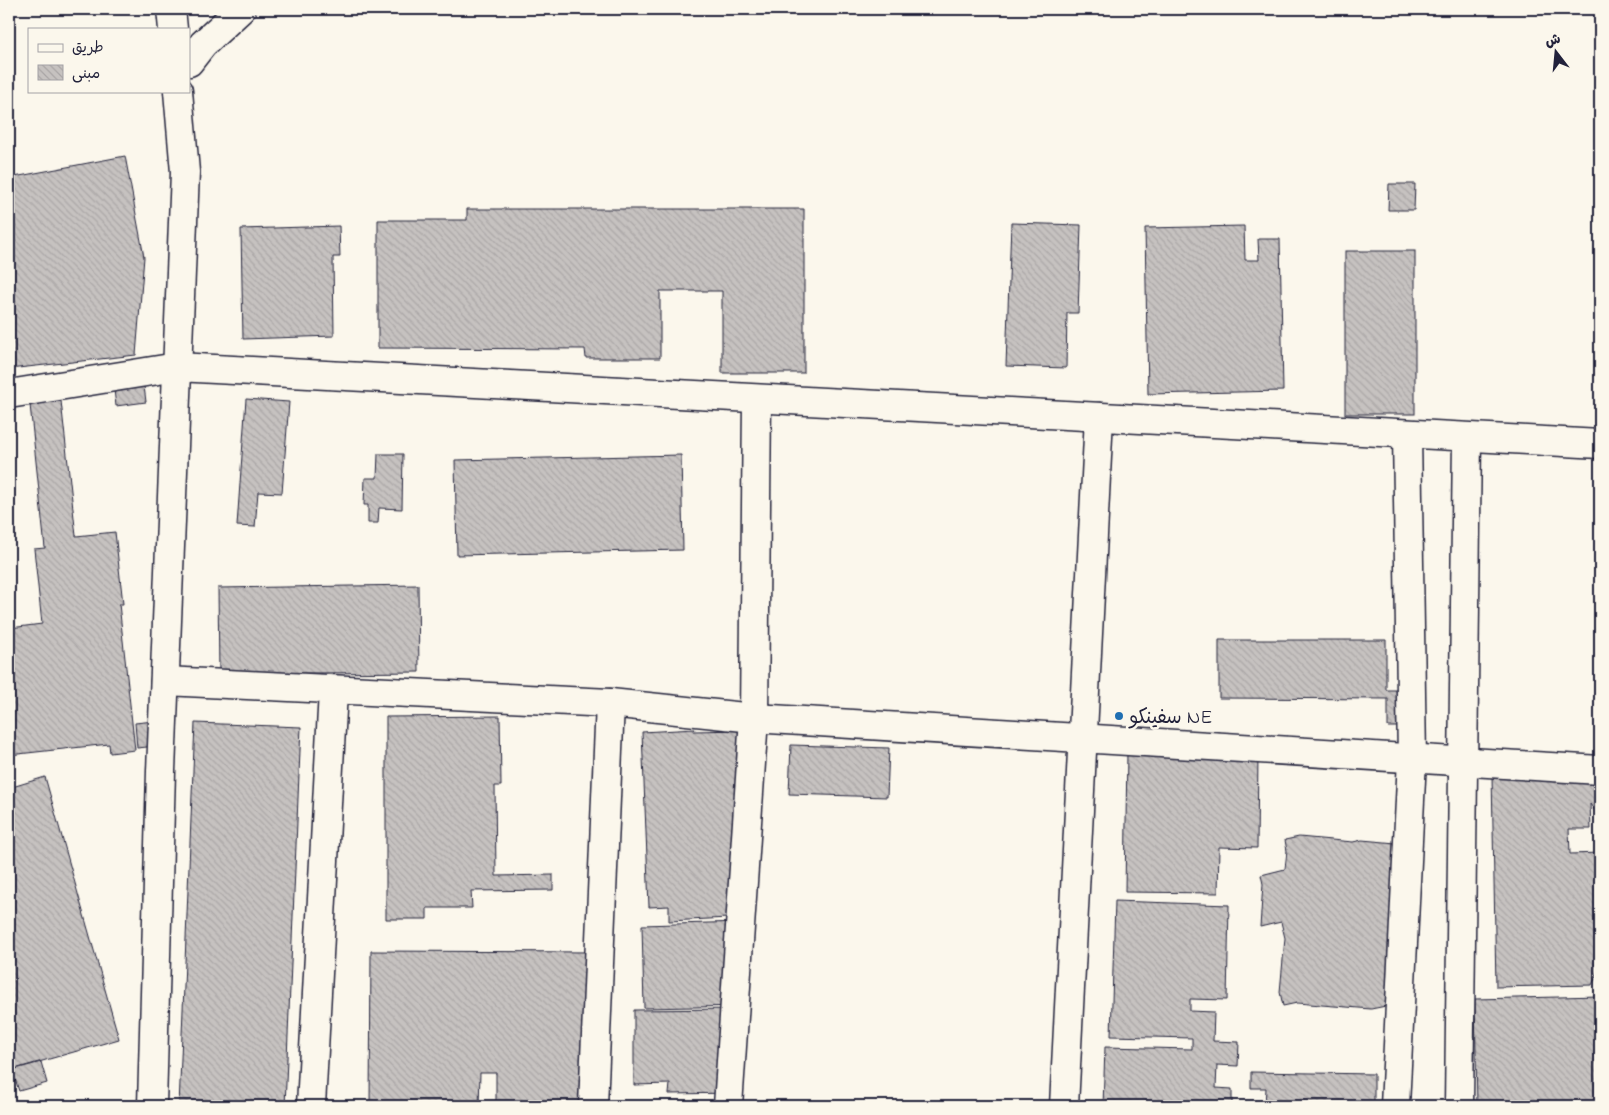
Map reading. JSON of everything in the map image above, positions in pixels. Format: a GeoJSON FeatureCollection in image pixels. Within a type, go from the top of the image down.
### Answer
{"type":"FeatureCollection","features":[{"type":"Feature","properties":{"kind":"street"},"geometry":{"type":"LineString","coordinates":[[171,9],[173,28]]}},
{"type":"Feature","properties":{"kind":"street"},"geometry":{"type":"LineString","coordinates":[[190,61],[203,44],[241,9]]}},
{"type":"Feature","properties":{"kind":"street"},"geometry":{"type":"LineString","coordinates":[[152,1106],[165,681],[184,172],[178,92]]}},
{"type":"Feature","properties":{"kind":"street"},"geometry":{"type":"LineString","coordinates":[[9,394],[177,367],[1600,444]]}},
{"type":"Feature","properties":{"kind":"street"},"geometry":{"type":"LineString","coordinates":[[728,1106],[754,718],[756,399]]}},
{"type":"Feature","properties":{"kind":"street"},"geometry":{"type":"LineString","coordinates":[[1064,1106],[1099,417]]}},
{"type":"Feature","properties":{"kind":"street"},"geometry":{"type":"LineString","coordinates":[[1395,1106],[1412,759],[1407,434]]}},
{"type":"Feature","properties":{"kind":"street"},"geometry":{"type":"LineString","coordinates":[[1459,1106],[1467,438]]}},
{"type":"Feature","properties":{"kind":"street"},"geometry":{"type":"LineString","coordinates":[[165,681],[333,691],[610,703],[754,718],[1600,770]]}},
{"type":"Feature","properties":{"kind":"street"},"geometry":{"type":"LineString","coordinates":[[310,1106],[333,691]]}},
{"type":"Feature","properties":{"kind":"street"},"geometry":{"type":"LineString","coordinates":[[593,1106],[610,703]]}},
{"type":"Feature","properties":{"kind":"building"},"geometry":{"type":"Polygon","coordinates":[[[125,156],[144,257],[136,355],[9,369],[9,178],[125,156]]]}},
{"type":"Feature","properties":{"kind":"building"},"geometry":{"type":"Polygon","coordinates":[[[1389,184],[1415,184],[1414,210],[1388,210],[1389,184]]]}},
{"type":"Feature","properties":{"kind":"building"},"geometry":{"type":"Polygon","coordinates":[[[467,209],[804,209],[804,373],[722,373],[722,291],[660,291],[660,358],[586,358],[585,349],[378,348],[378,220],[467,220],[467,209]]]}},
{"type":"Feature","properties":{"kind":"building"},"geometry":{"type":"Polygon","coordinates":[[[1011,223],[1081,225],[1078,313],[1067,313],[1066,368],[1006,366],[1011,223]]]}},
{"type":"Feature","properties":{"kind":"building"},"geometry":{"type":"Polygon","coordinates":[[[339,226],[340,257],[333,257],[334,336],[243,339],[241,229],[339,226]]]}},
{"type":"Feature","properties":{"kind":"building"},"geometry":{"type":"Polygon","coordinates":[[[1244,226],[1245,260],[1259,260],[1258,239],[1280,239],[1283,391],[1148,394],[1145,228],[1244,226]]]}},
{"type":"Feature","properties":{"kind":"building"},"geometry":{"type":"Polygon","coordinates":[[[1345,251],[1415,251],[1415,414],[1345,414],[1345,251]]]}},
{"type":"Feature","properties":{"kind":"building"},"geometry":{"type":"Polygon","coordinates":[[[1600,368],[1600,407],[1598,407],[1600,368]]]}},
{"type":"Feature","properties":{"kind":"building"},"geometry":{"type":"Polygon","coordinates":[[[144,386],[146,402],[116,406],[114,390],[144,386]]]}},
{"type":"Feature","properties":{"kind":"building"},"geometry":{"type":"Polygon","coordinates":[[[60,392],[76,536],[115,532],[123,604],[119,604],[135,750],[110,753],[109,744],[9,755],[9,677],[15,676],[10,628],[42,624],[34,549],[45,548],[29,395],[60,392]]]}},
{"type":"Feature","properties":{"kind":"building"},"geometry":{"type":"Polygon","coordinates":[[[246,399],[289,402],[282,493],[258,492],[255,527],[237,526],[246,399]]]}},
{"type":"Feature","properties":{"kind":"building"},"geometry":{"type":"Polygon","coordinates":[[[378,454],[403,454],[402,509],[379,508],[378,523],[368,523],[368,505],[364,505],[365,478],[377,478],[378,454]]]}},
{"type":"Feature","properties":{"kind":"building"},"geometry":{"type":"Polygon","coordinates":[[[681,455],[683,550],[457,555],[455,460],[681,455]]]}},
{"type":"Feature","properties":{"kind":"building"},"geometry":{"type":"Polygon","coordinates":[[[418,585],[419,672],[219,674],[218,588],[418,585]]]}},
{"type":"Feature","properties":{"kind":"building"},"geometry":{"type":"Polygon","coordinates":[[[1219,640],[1386,640],[1386,690],[1402,690],[1402,727],[1388,727],[1388,699],[1219,698],[1219,640]]]}},
{"type":"Feature","properties":{"kind":"building"},"geometry":{"type":"Polygon","coordinates":[[[500,716],[501,786],[495,786],[496,876],[553,875],[553,890],[471,891],[472,908],[427,908],[427,919],[386,919],[386,717],[500,716]]]}},
{"type":"Feature","properties":{"kind":"building"},"geometry":{"type":"Polygon","coordinates":[[[154,721],[157,746],[137,748],[135,723],[154,721]]]}},
{"type":"Feature","properties":{"kind":"building"},"geometry":{"type":"Polygon","coordinates":[[[195,723],[301,727],[285,1106],[179,1106],[195,723]]]}},
{"type":"Feature","properties":{"kind":"building"},"geometry":{"type":"Polygon","coordinates":[[[695,729],[694,731],[740,730],[748,917],[669,921],[669,906],[649,907],[642,732],[695,729]]]}},
{"type":"Feature","properties":{"kind":"building"},"geometry":{"type":"Polygon","coordinates":[[[791,745],[889,748],[887,797],[789,794],[791,745]]]}},
{"type":"Feature","properties":{"kind":"building"},"geometry":{"type":"Polygon","coordinates":[[[1127,752],[1258,754],[1257,848],[1219,847],[1218,893],[1125,892],[1127,752]]]}},
{"type":"Feature","properties":{"kind":"building"},"geometry":{"type":"Polygon","coordinates":[[[1600,772],[1600,818],[1590,804],[1591,829],[1569,829],[1570,854],[1600,853],[1600,968],[1592,985],[1496,987],[1492,775],[1600,772]]]}},
{"type":"Feature","properties":{"kind":"building"},"geometry":{"type":"Polygon","coordinates":[[[45,777],[119,1039],[11,1070],[9,1061],[9,788],[45,777]]]}},
{"type":"Feature","properties":{"kind":"building"},"geometry":{"type":"Polygon","coordinates":[[[1299,837],[1353,842],[1362,840],[1396,843],[1386,1006],[1371,1009],[1297,1003],[1283,1006],[1280,992],[1285,938],[1281,922],[1260,927],[1263,884],[1261,875],[1285,869],[1287,851],[1285,840],[1299,837]]]}},
{"type":"Feature","properties":{"kind":"building"},"geometry":{"type":"Polygon","coordinates":[[[1115,901],[1229,905],[1227,1000],[1190,999],[1190,1011],[1214,1012],[1213,1041],[1239,1042],[1238,1066],[1217,1065],[1216,1088],[1232,1089],[1232,1106],[1103,1106],[1105,1047],[1192,1049],[1192,1038],[1111,1036],[1115,901]]]}},
{"type":"Feature","properties":{"kind":"building"},"geometry":{"type":"Polygon","coordinates":[[[742,922],[744,1006],[644,1008],[642,925],[742,922]]]}},
{"type":"Feature","properties":{"kind":"building"},"geometry":{"type":"Polygon","coordinates":[[[371,951],[593,952],[591,1106],[496,1106],[496,1073],[480,1073],[479,1106],[370,1106],[371,951]]]}},
{"type":"Feature","properties":{"kind":"building"},"geometry":{"type":"Polygon","coordinates":[[[1600,996],[1600,1106],[1477,1106],[1475,999],[1600,996]]]}},
{"type":"Feature","properties":{"kind":"building"},"geometry":{"type":"Polygon","coordinates":[[[736,1009],[737,1093],[669,1094],[670,1084],[634,1085],[634,1010],[736,1009]]]}},
{"type":"Feature","properties":{"kind":"building"},"geometry":{"type":"Polygon","coordinates":[[[41,1062],[47,1083],[19,1091],[12,1070],[41,1062]]]}},
{"type":"Feature","properties":{"kind":"building"},"geometry":{"type":"Polygon","coordinates":[[[1251,1072],[1374,1074],[1374,1106],[1265,1106],[1266,1088],[1251,1088],[1251,1072]]]}},
{"type":"Feature","properties":{"kind":"place","name":"سفينكو NE"},"geometry":{"type":"Point","coordinates":[1119,716]}}]}
